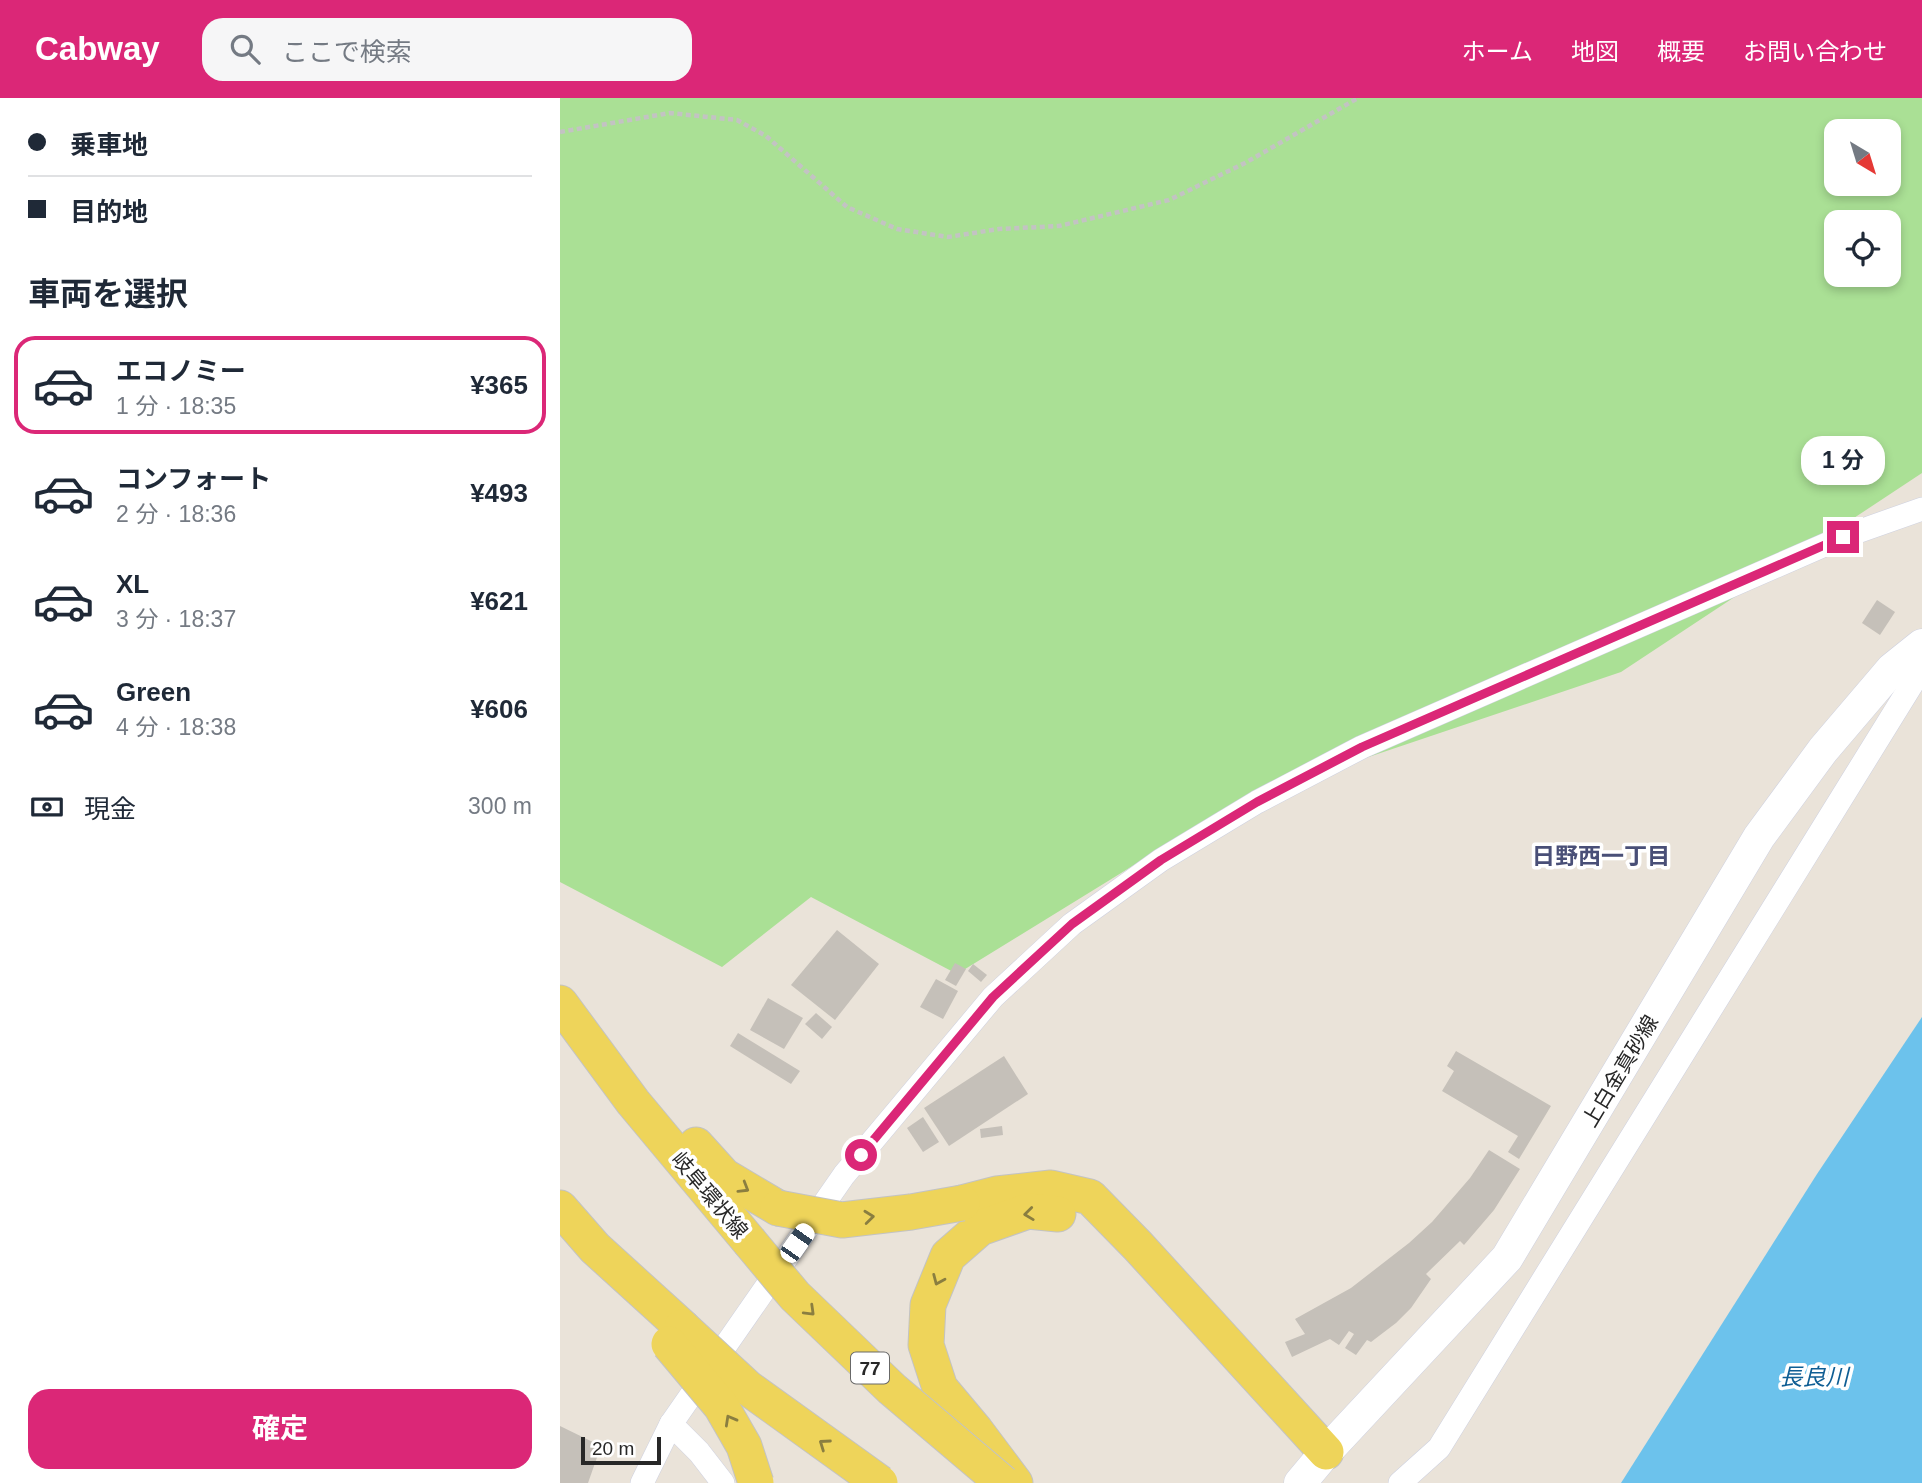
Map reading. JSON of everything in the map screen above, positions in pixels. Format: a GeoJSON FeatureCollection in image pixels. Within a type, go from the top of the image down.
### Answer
{"type":"FeatureCollection","features":[{"type":"Feature","properties":{"kind":"main road","name":"上白金真砂線"},"geometry":{"type":"LineString","coordinates":[[1300,1483],[1507,1258],[1759,837],[1823,750],[1892,669],[1922,645]]}},
{"type":"Feature","properties":{"kind":"main road","name":"77"},"geometry":{"type":"LineString","coordinates":[[560,1001],[724,1176],[778,1208],[842,1220],[911,1212],[971,1215]]}},
{"type":"Feature","properties":{"kind":"main road","name":"岐阜環状線"},"geometry":{"type":"LineString","coordinates":[[560,1001],[633,1102],[795,1296],[866,1364],[1003,1483]]}},
{"type":"Feature","properties":{"kind":"main road","name":"77"},"geometry":{"type":"LineString","coordinates":[[1015,1483],[940,1388],[926,1345],[928,1305],[948,1256],[971,1215],[997,1194],[1051,1188],[1090,1197],[1326,1452]]}},
{"type":"Feature","properties":{"kind":"main road"},"geometry":{"type":"LineString","coordinates":[[560,1209],[675,1336],[744,1446],[756,1483]]}},
{"type":"Feature","properties":{"kind":"main road"},"geometry":{"type":"LineString","coordinates":[[675,1336],[880,1483]]}},
{"type":"Feature","properties":{"kind":"street"},"geometry":{"type":"LineString","coordinates":[[642,1483],[671,1424],[844,1175],[993,997],[1072,924],[1161,860],[1257,802],[1362,747],[1843,537],[1922,509]]}},
{"type":"Feature","properties":{"kind":"street"},"geometry":{"type":"LineString","coordinates":[[1400,1483],[1439,1448],[1922,668]]}},
{"type":"Feature","properties":{"kind":"street"},"geometry":{"type":"LineString","coordinates":[[671,1424],[699,1452],[723,1483]]}},
{"type":"Feature","properties":{"kind":"path"},"geometry":{"type":"LineString","coordinates":[[560,132],[670,113],[737,120],[766,136],[847,207],[898,229],[948,237],[999,229],[1059,226],[1169,200],[1245,163],[1358,98]]}},
{"type":"Feature","properties":{"kind":"green space"},"geometry":{"type":"Polygon","coordinates":[[[560,98],[1922,98],[1922,473],[1621,672],[1238,801],[957,974],[811,897],[722,967],[560,882],[560,98]]]}},
{"type":"Feature","properties":{"kind":"water","name":"長良川"},"geometry":{"type":"Polygon","coordinates":[[[1922,1017],[1922,1483],[1621,1483],[1817,1174],[1922,1017]]]}},
{"type":"Feature","properties":{"kind":"building"},"geometry":{"type":"Polygon","coordinates":[[[1877,600],[1895,612],[1880,635],[1862,623],[1877,600]]]}},
{"type":"Feature","properties":{"kind":"building"},"geometry":{"type":"Polygon","coordinates":[[[837,930],[879,964],[835,1020],[791,985],[837,930]]]}},
{"type":"Feature","properties":{"kind":"building"},"geometry":{"type":"Polygon","coordinates":[[[955,963],[966,969],[956,986],[945,980],[955,963]]]}},
{"type":"Feature","properties":{"kind":"building"},"geometry":{"type":"Polygon","coordinates":[[[973,964],[987,975],[981,982],[968,971],[973,964]]]}},
{"type":"Feature","properties":{"kind":"building"},"geometry":{"type":"Polygon","coordinates":[[[936,979],[958,991],[943,1019],[920,1007],[936,979]]]}},
{"type":"Feature","properties":{"kind":"building"},"geometry":{"type":"Polygon","coordinates":[[[768,998],[803,1018],[784,1049],[750,1030],[768,998]]]}},
{"type":"Feature","properties":{"kind":"building"},"geometry":{"type":"Polygon","coordinates":[[[816,1013],[832,1027],[822,1039],[805,1024],[816,1013]]]}},
{"type":"Feature","properties":{"kind":"building"},"geometry":{"type":"Polygon","coordinates":[[[738,1033],[800,1071],[791,1084],[730,1046],[738,1033]]]}},
{"type":"Feature","properties":{"kind":"building"},"geometry":{"type":"Polygon","coordinates":[[[1456,1051],[1551,1106],[1519,1159],[1508,1152],[1518,1136],[1442,1091],[1454,1071],[1447,1066],[1456,1051]]]}},
{"type":"Feature","properties":{"kind":"building"},"geometry":{"type":"Polygon","coordinates":[[[1004,1056],[1028,1094],[949,1146],[924,1108],[1004,1056]]]}},
{"type":"Feature","properties":{"kind":"building"},"geometry":{"type":"Polygon","coordinates":[[[923,1117],[939,1142],[923,1152],[907,1128],[923,1117]]]}},
{"type":"Feature","properties":{"kind":"building"},"geometry":{"type":"Polygon","coordinates":[[[1002,1126],[1003,1135],[981,1138],[980,1129],[1002,1126]]]}},
{"type":"Feature","properties":{"kind":"building"},"geometry":{"type":"Polygon","coordinates":[[[1489,1150],[1520,1169],[1494,1210],[1464,1245],[1460,1241],[1426,1274],[1431,1279],[1411,1308],[1371,1342],[1367,1340],[1356,1355],[1345,1348],[1354,1334],[1349,1331],[1339,1345],[1330,1339],[1292,1357],[1285,1342],[1305,1334],[1295,1319],[1351,1288],[1409,1243],[1432,1222],[1470,1178],[1489,1150]]]}},
{"type":"Feature","properties":{"kind":"building"},"geometry":{"type":"Polygon","coordinates":[[[560,1426],[601,1446],[588,1483],[560,1483],[560,1426]]]}},
{"type":"Feature","properties":{"kind":"district","name":"日野西一丁目"},"geometry":{"type":"Point","coordinates":[1601,856]}},
{"type":"Feature","properties":{"kind":"route"},"geometry":{"type":"LineString","coordinates":[[861,1155],[993,997],[1072,924],[1161,860],[1257,802],[1362,747],[1843,537]]}}]}
